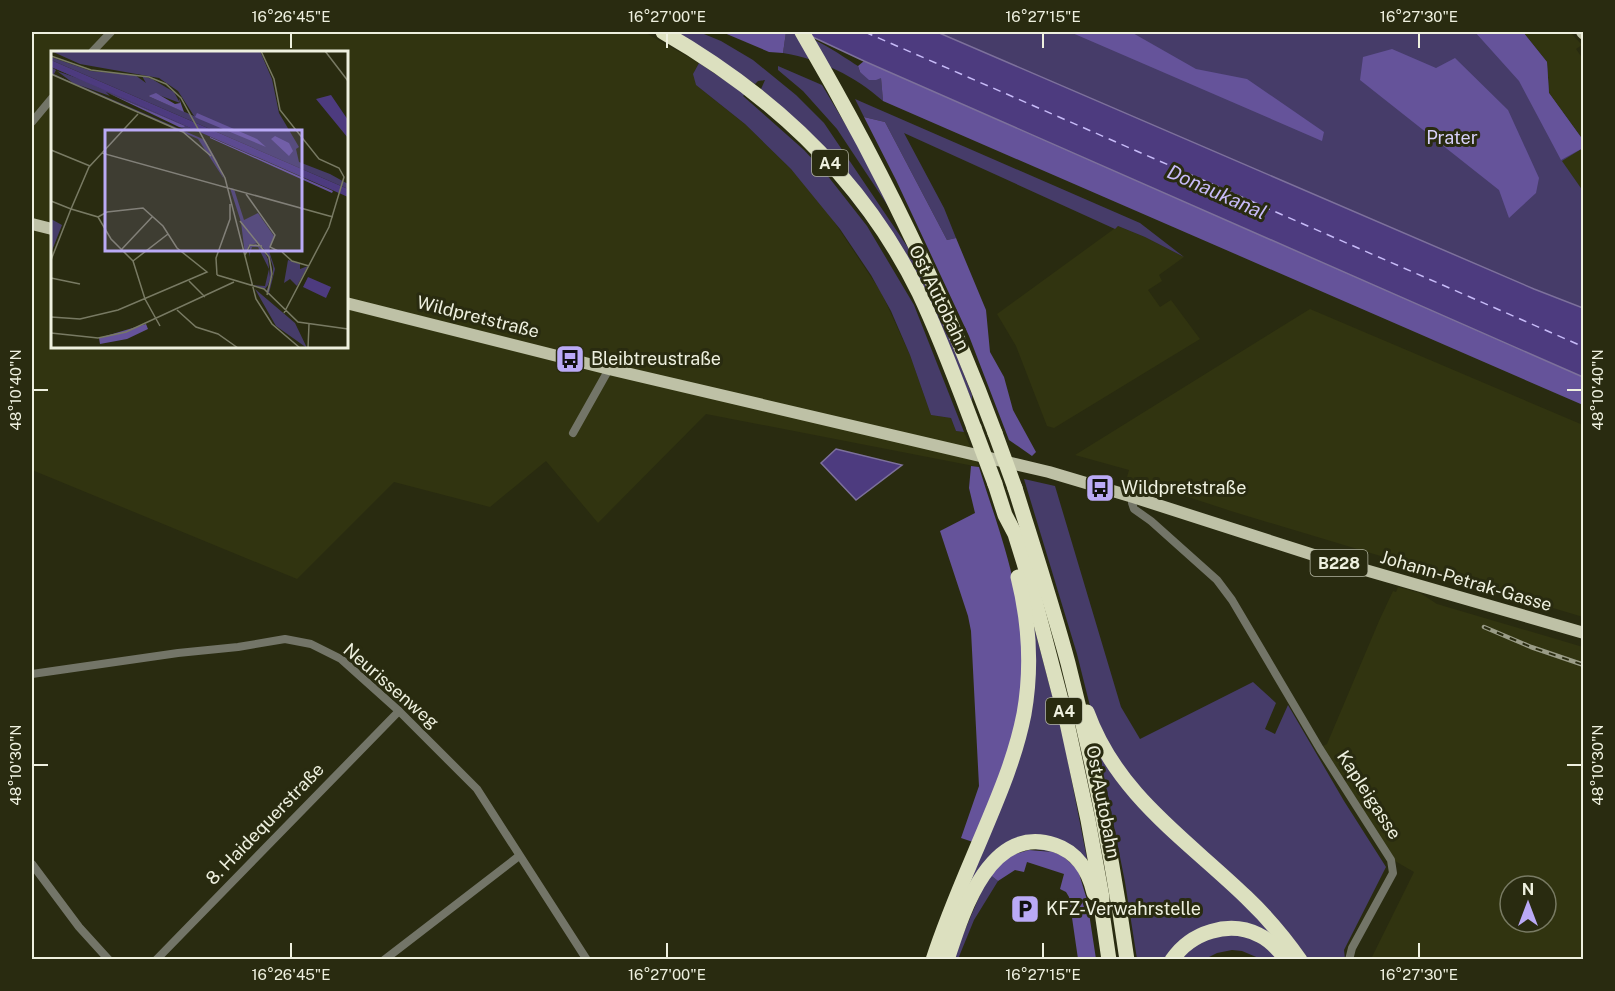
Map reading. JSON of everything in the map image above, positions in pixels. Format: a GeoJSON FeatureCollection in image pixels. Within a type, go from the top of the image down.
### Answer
{"type":"FeatureCollection","features":[{"type":"Feature","properties":{"kind":"highway","name":"Ost Autobahn"},"geometry":{"type":"LineString","coordinates":[[663,32],[698,52],[744,84],[789,121],[859,197],[890,242],[919,293],[974,428],[1005,515],[1015,534],[1028,578],[1062,703],[1088,820],[1102,897],[1109,960]]}},
{"type":"Feature","properties":{"kind":"highway","name":"Ost Autobahn"},"geometry":{"type":"LineString","coordinates":[[802,32],[896,202],[935,287],[995,433],[1046,585],[1068,662],[1104,818],[1127,960]]}},
{"type":"Feature","properties":{"kind":"highway"},"geometry":{"type":"LineString","coordinates":[[933,960],[1008,770],[1024,711],[1028,668],[1027,633],[1022,592],[1005,515]]}},
{"type":"Feature","properties":{"kind":"highway"},"geometry":{"type":"LineString","coordinates":[[1068,662],[1090,719],[1108,756],[1128,786],[1153,814],[1248,898],[1287,941],[1300,960]]}},
{"type":"Feature","properties":{"kind":"highway"},"geometry":{"type":"LineString","coordinates":[[947,960],[966,906],[981,876],[992,862],[1006,851],[1021,844],[1044,842],[1059,846],[1072,854],[1086,872],[1102,912]]}},
{"type":"Feature","properties":{"kind":"highway"},"geometry":{"type":"LineString","coordinates":[[1172,960],[1190,941],[1224,928],[1242,929],[1260,935],[1277,948],[1287,960]]}},
{"type":"Feature","properties":{"kind":"main road"},"geometry":{"type":"LineString","coordinates":[[32,224],[51,229]]}},
{"type":"Feature","properties":{"kind":"main road","name":"Wildpretstraße"},"geometry":{"type":"LineString","coordinates":[[348,304],[609,369],[1049,472],[1134,497]]}},
{"type":"Feature","properties":{"kind":"main road","name":"Johann-Petrak-Gasse"},"geometry":{"type":"LineString","coordinates":[[1134,497],[1320,557],[1584,633]]}},
{"type":"Feature","properties":{"kind":"street"},"geometry":{"type":"LineString","coordinates":[[93,51],[111,32]]}},
{"type":"Feature","properties":{"kind":"street"},"geometry":{"type":"LineString","coordinates":[[32,122],[51,99]]}},
{"type":"Feature","properties":{"kind":"street"},"geometry":{"type":"LineString","coordinates":[[573,434],[609,369]]}},
{"type":"Feature","properties":{"kind":"street","name":"Kapleigasse"},"geometry":{"type":"LineString","coordinates":[[1134,497],[1132,503],[1134,509],[1151,521],[1217,580],[1232,600],[1320,749],[1391,860],[1393,873],[1352,948],[1349,960]]}},
{"type":"Feature","properties":{"kind":"street","name":"Neurissenweg"},"geometry":{"type":"LineString","coordinates":[[32,674],[285,639],[311,644],[341,659],[399,711],[477,789],[587,960]]}},
{"type":"Feature","properties":{"kind":"street","name":"8. Haidequerstraße"},"geometry":{"type":"LineString","coordinates":[[156,960],[399,711]]}},
{"type":"Feature","properties":{"kind":"street"},"geometry":{"type":"LineString","coordinates":[[384,960],[519,856]]}},
{"type":"Feature","properties":{"kind":"street"},"geometry":{"type":"LineString","coordinates":[[32,864],[79,927],[109,960]]}},
{"type":"Feature","properties":{"kind":"shaded area"},"geometry":{"type":"Polygon","coordinates":[[[32,32],[644,32],[699,63],[694,72],[696,85],[746,125],[791,169],[825,208],[881,292],[910,355],[931,415],[951,418],[956,431],[964,432],[979,467],[706,414],[598,523],[546,461],[490,507],[394,482],[297,579],[32,470],[32,32]]]}},
{"type":"Feature","properties":{"kind":"shaded area"},"geometry":{"type":"Polygon","coordinates":[[[1523,32],[1570,32],[1582,45],[1576,49],[1583,59],[1583,140],[1549,93],[1547,62],[1523,32]]]}},
{"type":"Feature","properties":{"kind":"shaded area"},"geometry":{"type":"Polygon","coordinates":[[[1583,148],[1583,191],[1561,160],[1583,148]]]}},
{"type":"Feature","properties":{"kind":"shaded area"},"geometry":{"type":"Polygon","coordinates":[[[1118,226],[1184,257],[1159,275],[1162,281],[1148,290],[1160,307],[1171,300],[1200,339],[1054,428],[1047,426],[1016,346],[997,314],[1118,226]]]}},
{"type":"Feature","properties":{"kind":"shaded area"},"geometry":{"type":"Polygon","coordinates":[[[1310,309],[1583,425],[1583,617],[1234,512],[1127,477],[1129,470],[1075,455],[1310,309]]]}},
{"type":"Feature","properties":{"kind":"shaded area"},"geometry":{"type":"Polygon","coordinates":[[[1398,587],[1420,593],[1437,604],[1583,647],[1583,959],[1371,959],[1414,872],[1395,861],[1323,746],[1327,744],[1393,591],[1396,592],[1398,587]]]}},
{"type":"Feature","properties":{"kind":"green space"},"geometry":{"type":"Polygon","coordinates":[[[676,32],[699,32],[721,41],[753,60],[796,95],[824,123],[909,249],[951,341],[972,395],[972,401],[930,302],[776,102],[761,89],[765,80],[755,84],[676,32]]]}},
{"type":"Feature","properties":{"kind":"green space"},"geometry":{"type":"Polygon","coordinates":[[[722,32],[786,32],[783,53],[769,52],[722,32]]]}},
{"type":"Feature","properties":{"kind":"green space"},"geometry":{"type":"Polygon","coordinates":[[[786,32],[814,40],[858,66],[860,72],[881,77],[883,101],[849,76],[824,64],[783,53],[786,32]]]}},
{"type":"Feature","properties":{"kind":"green space","name":"Prater"},"geometry":{"type":"Polygon","coordinates":[[[937,32],[1523,32],[1547,62],[1549,93],[1583,140],[1583,148],[1562,161],[1583,191],[1583,308],[1534,289],[937,32]]]}},
{"type":"Feature","properties":{"kind":"green space"},"geometry":{"type":"Polygon","coordinates":[[[1070,32],[1131,32],[1196,69],[1247,79],[1324,132],[1322,141],[1070,32]]]}},
{"type":"Feature","properties":{"kind":"green space"},"geometry":{"type":"Polygon","coordinates":[[[1475,32],[1523,32],[1547,62],[1549,93],[1583,140],[1583,148],[1561,160],[1519,81],[1475,32]]]}},
{"type":"Feature","properties":{"kind":"green space"},"geometry":{"type":"Polygon","coordinates":[[[1392,49],[1436,68],[1455,58],[1508,110],[1539,178],[1536,193],[1509,218],[1499,190],[1360,80],[1363,57],[1392,49]]]}},
{"type":"Feature","properties":{"kind":"green space"},"geometry":{"type":"Polygon","coordinates":[[[864,61],[1583,377],[1583,405],[883,101],[881,78],[869,80],[860,72],[858,66],[864,61]]]}},
{"type":"Feature","properties":{"kind":"green space"},"geometry":{"type":"Polygon","coordinates":[[[699,63],[745,94],[743,96],[804,150],[867,226],[914,305],[964,432],[956,431],[951,418],[931,415],[910,355],[891,311],[871,275],[840,229],[791,169],[745,124],[696,85],[693,74],[699,63]]]}},
{"type":"Feature","properties":{"kind":"green space"},"geometry":{"type":"Polygon","coordinates":[[[778,66],[822,85],[849,127],[892,212],[837,129],[803,91],[778,70],[778,66]]]}},
{"type":"Feature","properties":{"kind":"green space"},"geometry":{"type":"Polygon","coordinates":[[[855,99],[1140,223],[1184,257],[1145,237],[1118,226],[1115,229],[904,133],[944,208],[956,238],[947,240],[885,122],[864,117],[855,99]]]}},
{"type":"Feature","properties":{"kind":"green space"},"geometry":{"type":"Polygon","coordinates":[[[864,117],[885,122],[947,240],[956,238],[986,310],[990,352],[1004,377],[1013,410],[1036,452],[1032,456],[1009,440],[969,336],[864,117]]]}},
{"type":"Feature","properties":{"kind":"green space"},"geometry":{"type":"Polygon","coordinates":[[[971,466],[979,467],[1008,559],[1019,611],[1022,654],[1021,698],[1013,741],[999,782],[973,842],[961,838],[979,786],[971,631],[940,531],[975,513],[969,488],[971,466]]]}},
{"type":"Feature","properties":{"kind":"green space"},"geometry":{"type":"Polygon","coordinates":[[[1024,479],[1055,486],[1121,707],[1140,739],[1253,682],[1276,703],[1265,729],[1275,734],[1288,705],[1386,867],[1344,950],[1345,959],[1305,959],[1159,815],[1114,760],[1091,710],[1077,654],[1024,479]]]}},
{"type":"Feature","properties":{"kind":"green space"},"geometry":{"type":"Polygon","coordinates":[[[1033,623],[1063,736],[1087,859],[1085,861],[1081,857],[1010,845],[954,916],[1033,623]]]}},
{"type":"Feature","properties":{"kind":"green space"},"geometry":{"type":"Polygon","coordinates":[[[1099,751],[1242,898],[1285,946],[1235,925],[1168,959],[1137,959],[1125,882],[1099,751]]]}},
{"type":"Feature","properties":{"kind":"green space"},"geometry":{"type":"Polygon","coordinates":[[[1029,850],[1053,852],[1063,856],[1078,870],[1087,900],[1096,959],[1078,959],[1069,897],[1060,889],[1064,874],[1027,862],[1024,872],[1015,870],[998,881],[989,874],[1008,856],[1029,850]]]}},
{"type":"Feature","properties":{"kind":"green space"},"geometry":{"type":"Polygon","coordinates":[[[989,874],[998,881],[974,920],[958,959],[952,960],[989,874]]]}},
{"type":"Feature","properties":{"kind":"green space"},"geometry":{"type":"Polygon","coordinates":[[[1236,934],[1255,938],[1280,959],[1261,959],[1242,951],[1232,950],[1217,953],[1205,959],[1181,960],[1191,948],[1198,944],[1213,938],[1236,934]]]}},
{"type":"Feature","properties":{"kind":"water","name":"Donaukanal"},"geometry":{"type":"Polygon","coordinates":[[[802,32],[937,32],[1583,308],[1583,377],[864,61],[802,32]]]}},
{"type":"Feature","properties":{"kind":"water"},"geometry":{"type":"Polygon","coordinates":[[[836,449],[902,465],[856,500],[821,463],[836,449]]]}},
{"type":"Feature","properties":{"kind":"ferry route"},"geometry":{"type":"LineString","coordinates":[[865,32],[1584,347]]}},
{"type":"Feature","properties":{"kind":"railway"},"geometry":{"type":"LineString","coordinates":[[1484,627],[1531,647],[1584,665]]}},
{"type":"Feature","properties":{"kind":"place","name":"Bleibtreustraße"},"geometry":{"type":"Point","coordinates":[570,359]}},
{"type":"Feature","properties":{"kind":"place","name":"Wildpretstraße"},"geometry":{"type":"Point","coordinates":[1100,488]}},
{"type":"Feature","properties":{"kind":"place","name":"KFZ-Verwahrstelle"},"geometry":{"type":"Point","coordinates":[1025,909]}}]}
